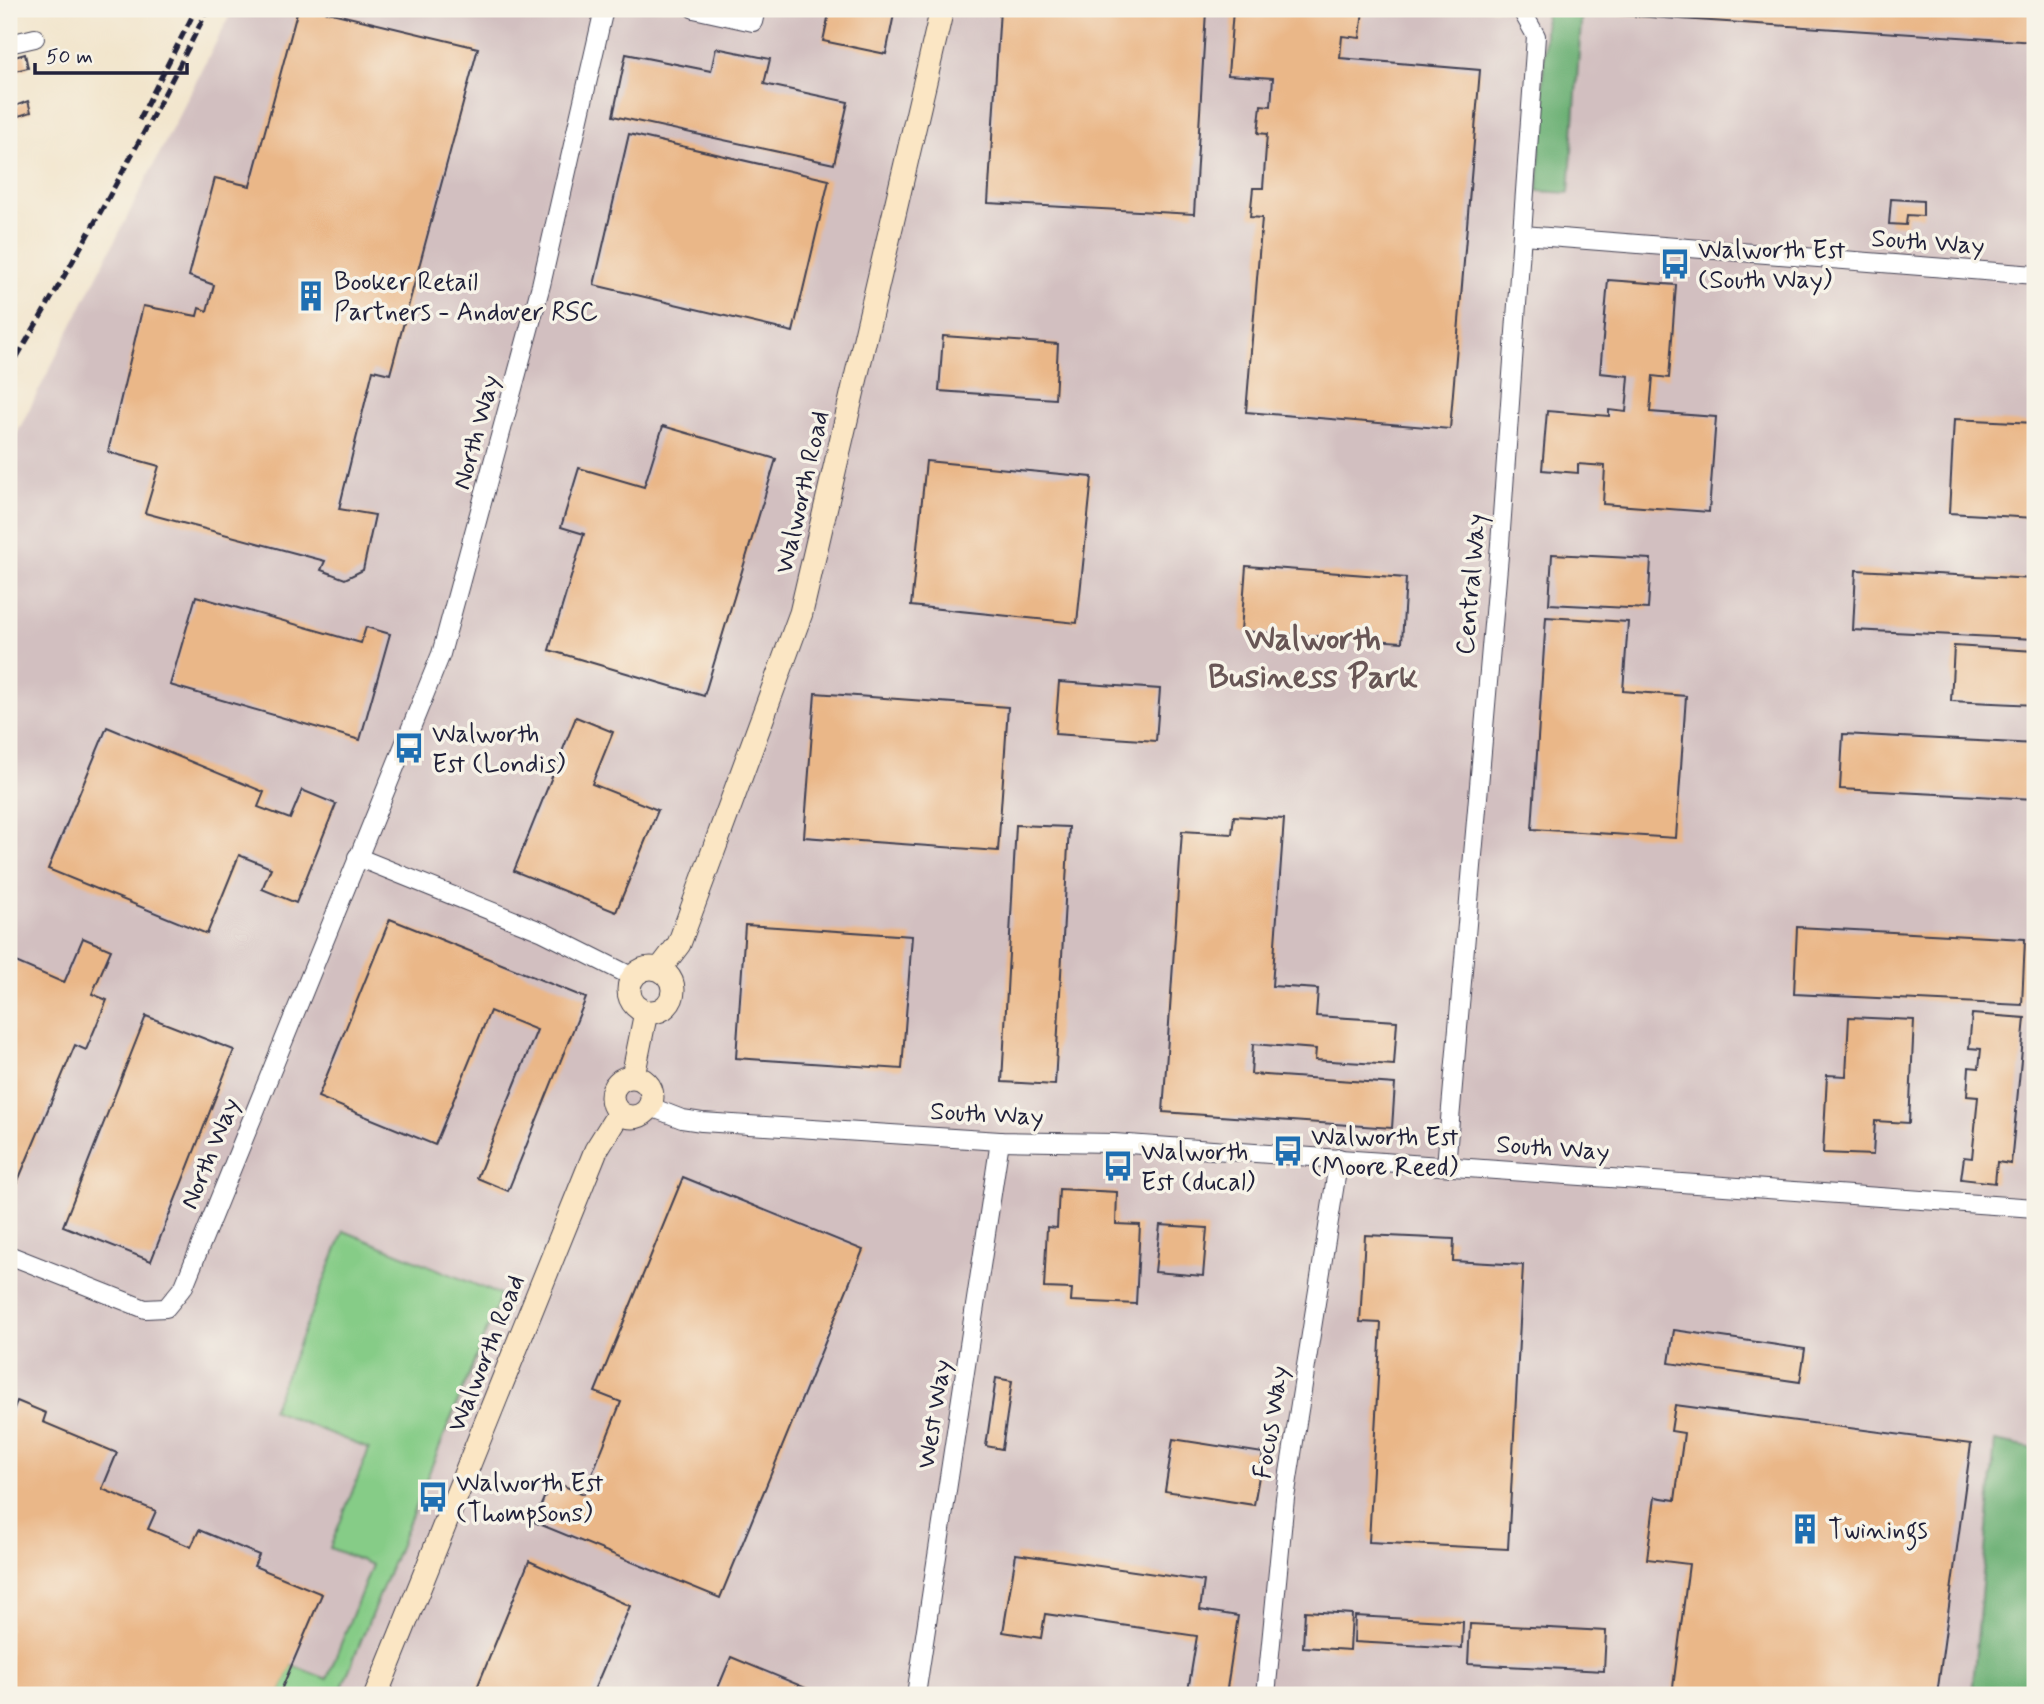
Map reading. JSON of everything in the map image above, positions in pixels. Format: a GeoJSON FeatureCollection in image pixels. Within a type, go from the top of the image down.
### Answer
{"type":"FeatureCollection","features":[{"type":"Feature","properties":{"kind":"street","name":"North Way"},"geometry":{"type":"LineString","coordinates":[[9,1255],[145,1309],[166,1308],[178,1297],[441,654],[535,307],[604,9]]}},
{"type":"Feature","properties":{"kind":"street"},"geometry":{"type":"LineString","coordinates":[[694,9],[753,22],[756,9]]}},
{"type":"Feature","properties":{"kind":"street","name":"Walworth Road"},"geometry":{"type":"LineString","coordinates":[[660,969],[679,944],[801,613],[942,9]]}},
{"type":"Feature","properties":{"kind":"street","name":"Central Way"},"geometry":{"type":"LineString","coordinates":[[1446,1166],[1523,235],[1536,36],[1521,9]]}},
{"type":"Feature","properties":{"kind":"street"},"geometry":{"type":"LineString","coordinates":[[9,44],[35,38]]}},
{"type":"Feature","properties":{"kind":"street","name":"South Way"},"geometry":{"type":"LineString","coordinates":[[1523,235],[2035,275]]}},
{"type":"Feature","properties":{"kind":"street"},"geometry":{"type":"LineString","coordinates":[[357,858],[543,932],[633,977]]}},
{"type":"Feature","properties":{"kind":"street"},"geometry":{"type":"LineString","coordinates":[[645,968],[660,969],[671,979],[671,1001],[660,1011],[646,1012],[630,998],[633,977],[645,968]]}},
{"type":"Feature","properties":{"kind":"street"},"geometry":{"type":"LineString","coordinates":[[633,1076],[646,1012]]}},
{"type":"Feature","properties":{"kind":"street"},"geometry":{"type":"LineString","coordinates":[[633,1076],[650,1087],[650,1107],[633,1117],[619,1113],[612,1101],[614,1087],[625,1078],[633,1076]]}},
{"type":"Feature","properties":{"kind":"street","name":"South Way"},"geometry":{"type":"LineString","coordinates":[[650,1107],[682,1119],[702,1122],[1000,1141],[1114,1143],[2035,1208]]}},
{"type":"Feature","properties":{"kind":"street","name":"Walworth Road"},"geometry":{"type":"LineString","coordinates":[[376,1695],[596,1150],[619,1113]]}},
{"type":"Feature","properties":{"kind":"street","name":"West Way"},"geometry":{"type":"LineString","coordinates":[[916,1695],[1000,1141]]}},
{"type":"Feature","properties":{"kind":"street","name":"Focus Way"},"geometry":{"type":"LineString","coordinates":[[1266,1695],[1285,1498],[1339,1158]]}},
{"type":"Feature","properties":{"kind":"shaded area","name":"Walworth Business Park"},"geometry":{"type":"Polygon","coordinates":[[[233,9],[2035,9],[2035,1695],[9,1695],[9,449],[233,9]]]}},
{"type":"Feature","properties":{"kind":"green space"},"geometry":{"type":"Polygon","coordinates":[[[1546,9],[1582,9],[1569,193],[1538,191],[1546,9]]]}},
{"type":"Feature","properties":{"kind":"green space"},"geometry":{"type":"Polygon","coordinates":[[[344,1231],[501,1295],[339,1695],[279,1695],[291,1665],[327,1679],[372,1565],[330,1548],[369,1449],[272,1410],[344,1231]]]}},
{"type":"Feature","properties":{"kind":"green space"},"geometry":{"type":"Polygon","coordinates":[[[1995,1441],[2035,1449],[2035,1565],[2030,1695],[1972,1695],[1995,1441]]]}},
{"type":"Feature","properties":{"kind":"building","name":"Booker Retail Partners - Andover RSC"},"geometry":{"type":"Polygon","coordinates":[[[298,9],[315,9],[478,48],[390,374],[373,370],[339,509],[375,515],[363,570],[345,579],[321,570],[325,561],[145,513],[159,466],[108,452],[143,306],[197,316],[199,308],[207,311],[214,285],[189,276],[215,178],[250,186],[298,9]]]}},
{"type":"Feature","properties":{"kind":"building"},"geometry":{"type":"Polygon","coordinates":[[[830,9],[895,9],[886,54],[823,41],[830,9]]]}},
{"type":"Feature","properties":{"kind":"building"},"geometry":{"type":"Polygon","coordinates":[[[1000,9],[1206,11],[1194,214],[988,203],[1000,9]]]}},
{"type":"Feature","properties":{"kind":"building"},"geometry":{"type":"Polygon","coordinates":[[[1257,9],[1363,9],[1360,38],[1342,36],[1340,58],[1480,70],[1450,429],[1246,412],[1262,218],[1250,217],[1253,188],[1263,188],[1267,134],[1258,133],[1261,105],[1271,106],[1273,78],[1228,75],[1233,10],[1257,12],[1257,9]]]}},
{"type":"Feature","properties":{"kind":"building"},"geometry":{"type":"Polygon","coordinates":[[[1604,9],[2035,9],[2035,42],[1604,14],[1604,9]]]}},
{"type":"Feature","properties":{"kind":"building"},"geometry":{"type":"Polygon","coordinates":[[[716,48],[770,59],[764,84],[848,102],[834,164],[613,116],[626,54],[711,71],[716,48]]]}},
{"type":"Feature","properties":{"kind":"building"},"geometry":{"type":"Polygon","coordinates":[[[25,54],[28,68],[15,71],[11,58],[25,54]]]}},
{"type":"Feature","properties":{"kind":"building"},"geometry":{"type":"Polygon","coordinates":[[[28,101],[31,112],[19,116],[15,106],[28,101]]]}},
{"type":"Feature","properties":{"kind":"building"},"geometry":{"type":"Polygon","coordinates":[[[629,134],[829,180],[793,332],[594,285],[629,134]]]}},
{"type":"Feature","properties":{"kind":"building"},"geometry":{"type":"Polygon","coordinates":[[[1891,199],[1923,201],[1923,216],[1907,215],[1906,225],[1889,224],[1891,199]]]}},
{"type":"Feature","properties":{"kind":"building"},"geometry":{"type":"Polygon","coordinates":[[[1608,280],[1676,285],[1669,378],[1653,376],[1650,412],[1716,417],[1709,512],[1603,504],[1605,466],[1578,464],[1578,473],[1542,470],[1547,411],[1609,416],[1609,410],[1626,412],[1629,376],[1600,373],[1608,280]]]}},
{"type":"Feature","properties":{"kind":"building"},"geometry":{"type":"Polygon","coordinates":[[[943,336],[1058,344],[1055,399],[939,391],[943,336]]]}},
{"type":"Feature","properties":{"kind":"building"},"geometry":{"type":"Polygon","coordinates":[[[1954,419],[2035,423],[2035,518],[1949,513],[1954,419]]]}},
{"type":"Feature","properties":{"kind":"building"},"geometry":{"type":"Polygon","coordinates":[[[663,426],[776,459],[704,696],[549,650],[584,534],[561,527],[579,468],[644,487],[663,426]]]}},
{"type":"Feature","properties":{"kind":"building"},"geometry":{"type":"Polygon","coordinates":[[[926,461],[1092,477],[1077,623],[911,606],[926,461]]]}},
{"type":"Feature","properties":{"kind":"building"},"geometry":{"type":"Polygon","coordinates":[[[1552,554],[1651,559],[1648,609],[1549,604],[1552,554]]]}},
{"type":"Feature","properties":{"kind":"building"},"geometry":{"type":"Polygon","coordinates":[[[1246,566],[1406,578],[1402,642],[1241,631],[1246,566]]]}},
{"type":"Feature","properties":{"kind":"building"},"geometry":{"type":"Polygon","coordinates":[[[1856,570],[2035,579],[2035,639],[1853,630],[1856,570]]]}},
{"type":"Feature","properties":{"kind":"building"},"geometry":{"type":"Polygon","coordinates":[[[196,596],[361,643],[366,627],[390,634],[360,740],[170,685],[196,596]]]}},
{"type":"Feature","properties":{"kind":"building"},"geometry":{"type":"Polygon","coordinates":[[[1546,617],[1628,622],[1623,691],[1686,696],[1676,838],[1532,829],[1546,617]]]}},
{"type":"Feature","properties":{"kind":"building"},"geometry":{"type":"Polygon","coordinates":[[[1954,646],[2035,651],[2035,705],[1951,701],[1954,646]]]}},
{"type":"Feature","properties":{"kind":"building"},"geometry":{"type":"Polygon","coordinates":[[[1059,682],[1160,689],[1156,741],[1055,734],[1059,682]]]}},
{"type":"Feature","properties":{"kind":"building"},"geometry":{"type":"Polygon","coordinates":[[[815,693],[1008,707],[998,851],[804,837],[815,693]]]}},
{"type":"Feature","properties":{"kind":"building"},"geometry":{"type":"Polygon","coordinates":[[[576,717],[613,732],[592,784],[658,810],[616,912],[514,871],[576,717]]]}},
{"type":"Feature","properties":{"kind":"building"},"geometry":{"type":"Polygon","coordinates":[[[107,727],[264,792],[258,807],[290,819],[302,790],[336,804],[296,903],[262,889],[271,868],[239,855],[207,934],[48,869],[107,727]]]}},
{"type":"Feature","properties":{"kind":"building"},"geometry":{"type":"Polygon","coordinates":[[[1843,734],[2035,744],[2035,799],[1840,789],[1843,734]]]}},
{"type":"Feature","properties":{"kind":"building"},"geometry":{"type":"Polygon","coordinates":[[[1234,816],[1284,819],[1272,986],[1318,989],[1316,1016],[1397,1021],[1394,1065],[1315,1060],[1316,1049],[1253,1044],[1251,1074],[1395,1084],[1392,1128],[1163,1112],[1182,831],[1232,834],[1234,816]]]}},
{"type":"Feature","properties":{"kind":"building"},"geometry":{"type":"Polygon","coordinates":[[[1016,825],[1069,827],[1055,1085],[1002,1082],[1016,825]]]}},
{"type":"Feature","properties":{"kind":"building"},"geometry":{"type":"Polygon","coordinates":[[[390,919],[586,998],[508,1191],[477,1178],[537,1030],[490,1011],[435,1145],[318,1097],[390,919]]]}},
{"type":"Feature","properties":{"kind":"building"},"geometry":{"type":"Polygon","coordinates":[[[745,925],[912,936],[902,1069],[736,1058],[745,925]]]}},
{"type":"Feature","properties":{"kind":"building"},"geometry":{"type":"Polygon","coordinates":[[[1797,927],[2025,939],[2022,1005],[1794,994],[1797,927]]]}},
{"type":"Feature","properties":{"kind":"building"},"geometry":{"type":"Polygon","coordinates":[[[83,938],[111,950],[92,994],[107,1000],[86,1050],[75,1045],[9,1202],[9,959],[64,983],[83,938]]]}},
{"type":"Feature","properties":{"kind":"building"},"geometry":{"type":"Polygon","coordinates":[[[1972,1014],[2025,1018],[2011,1164],[1997,1162],[1995,1183],[1961,1179],[1964,1157],[1972,1158],[1978,1097],[1967,1096],[1969,1067],[1979,1068],[1981,1049],[1969,1048],[1972,1014]]]}},
{"type":"Feature","properties":{"kind":"building"},"geometry":{"type":"Polygon","coordinates":[[[146,1016],[234,1050],[151,1261],[63,1226],[146,1016]]]}},
{"type":"Feature","properties":{"kind":"building"},"geometry":{"type":"Polygon","coordinates":[[[1849,1017],[1914,1020],[1909,1123],[1875,1121],[1873,1155],[1823,1153],[1827,1075],[1846,1076],[1849,1017]]]}},
{"type":"Feature","properties":{"kind":"building"},"geometry":{"type":"Polygon","coordinates":[[[683,1177],[863,1250],[720,1598],[534,1522],[551,1481],[584,1494],[621,1402],[595,1392],[683,1177]]]}},
{"type":"Feature","properties":{"kind":"building"},"geometry":{"type":"Polygon","coordinates":[[[1059,1189],[1117,1192],[1116,1224],[1140,1225],[1136,1304],[1071,1301],[1072,1289],[1044,1288],[1047,1227],[1057,1228],[1059,1189]]]}},
{"type":"Feature","properties":{"kind":"building"},"geometry":{"type":"Polygon","coordinates":[[[1160,1225],[1207,1228],[1203,1276],[1155,1272],[1160,1225]]]}},
{"type":"Feature","properties":{"kind":"building"},"geometry":{"type":"Polygon","coordinates":[[[1365,1235],[1454,1239],[1453,1261],[1523,1265],[1508,1549],[1369,1542],[1381,1323],[1360,1322],[1365,1235]]]}},
{"type":"Feature","properties":{"kind":"building"},"geometry":{"type":"Polygon","coordinates":[[[1674,1330],[1805,1349],[1800,1382],[1669,1363],[1674,1330]]]}},
{"type":"Feature","properties":{"kind":"building"},"geometry":{"type":"Polygon","coordinates":[[[996,1378],[1012,1381],[1002,1449],[986,1446],[996,1378]]]}},
{"type":"Feature","properties":{"kind":"building"},"geometry":{"type":"Polygon","coordinates":[[[17,1401],[46,1413],[43,1422],[117,1453],[102,1489],[156,1511],[148,1529],[191,1547],[199,1530],[259,1555],[254,1566],[322,1594],[279,1695],[9,1695],[9,1421],[17,1401]]]}},
{"type":"Feature","properties":{"kind":"building","name":"Twinings"},"geometry":{"type":"Polygon","coordinates":[[[1675,1405],[1971,1444],[1937,1695],[1672,1695],[1689,1564],[1647,1559],[1655,1497],[1675,1500],[1684,1433],[1671,1431],[1675,1405]]]}},
{"type":"Feature","properties":{"kind":"building"},"geometry":{"type":"Polygon","coordinates":[[[1173,1439],[1263,1453],[1254,1505],[1165,1491],[1173,1439]]]}},
{"type":"Feature","properties":{"kind":"building"},"geometry":{"type":"Polygon","coordinates":[[[1016,1554],[1204,1581],[1200,1610],[1238,1616],[1226,1695],[1188,1691],[1197,1636],[1045,1614],[1041,1638],[1003,1632],[1016,1554]]]}},
{"type":"Feature","properties":{"kind":"building"},"geometry":{"type":"Polygon","coordinates":[[[529,1561],[630,1606],[592,1695],[474,1695],[529,1561]]]}},
{"type":"Feature","properties":{"kind":"building"},"geometry":{"type":"Polygon","coordinates":[[[1305,1611],[1352,1614],[1350,1650],[1303,1647],[1305,1611]]]}},
{"type":"Feature","properties":{"kind":"building"},"geometry":{"type":"Polygon","coordinates":[[[1355,1616],[1463,1622],[1462,1648],[1354,1642],[1355,1616]]]}},
{"type":"Feature","properties":{"kind":"building"},"geometry":{"type":"Polygon","coordinates":[[[1470,1624],[1606,1631],[1604,1671],[1468,1664],[1470,1624]]]}},
{"type":"Feature","properties":{"kind":"building"},"geometry":{"type":"Polygon","coordinates":[[[731,1657],[818,1693],[715,1695],[731,1657]]]}},
{"type":"Feature","properties":{"kind":"building"},"geometry":{"type":"Polygon","coordinates":[[[1293,1691],[1333,1693],[1333,1695],[1293,1695],[1293,1691]]]}},
{"type":"Feature","properties":{"kind":"railway"},"geometry":{"type":"LineString","coordinates":[[139,120],[196,9]]}},
{"type":"Feature","properties":{"kind":"railway"},"geometry":{"type":"LineString","coordinates":[[9,370],[112,191],[208,9]]}},
{"type":"Feature","properties":{"kind":"place","name":"Walworth Est (South Way)"},"geometry":{"type":"Point","coordinates":[1675,264]}},
{"type":"Feature","properties":{"kind":"place","name":"Booker Retail Partners - Andover RSC"},"geometry":{"type":"Point","coordinates":[311,296]}},
{"type":"Feature","properties":{"kind":"place","name":"Walworth Est (Londis)"},"geometry":{"type":"Point","coordinates":[409,748]}},
{"type":"Feature","properties":{"kind":"place","name":"Walworth Est (Moore Reed)"},"geometry":{"type":"Point","coordinates":[1288,1151]}},
{"type":"Feature","properties":{"kind":"place","name":"Walworth Est (ducal)"},"geometry":{"type":"Point","coordinates":[1118,1166]}},
{"type":"Feature","properties":{"kind":"place","name":"Walworth Est (Thompsons)"},"geometry":{"type":"Point","coordinates":[433,1497]}},
{"type":"Feature","properties":{"kind":"place","name":"Twinings"},"geometry":{"type":"Point","coordinates":[1805,1529]}},
{"type":"Feature","properties":{"kind":"district","name":"Walworth Business Park"},"geometry":{"type":"Point","coordinates":[1313,656]}}]}
